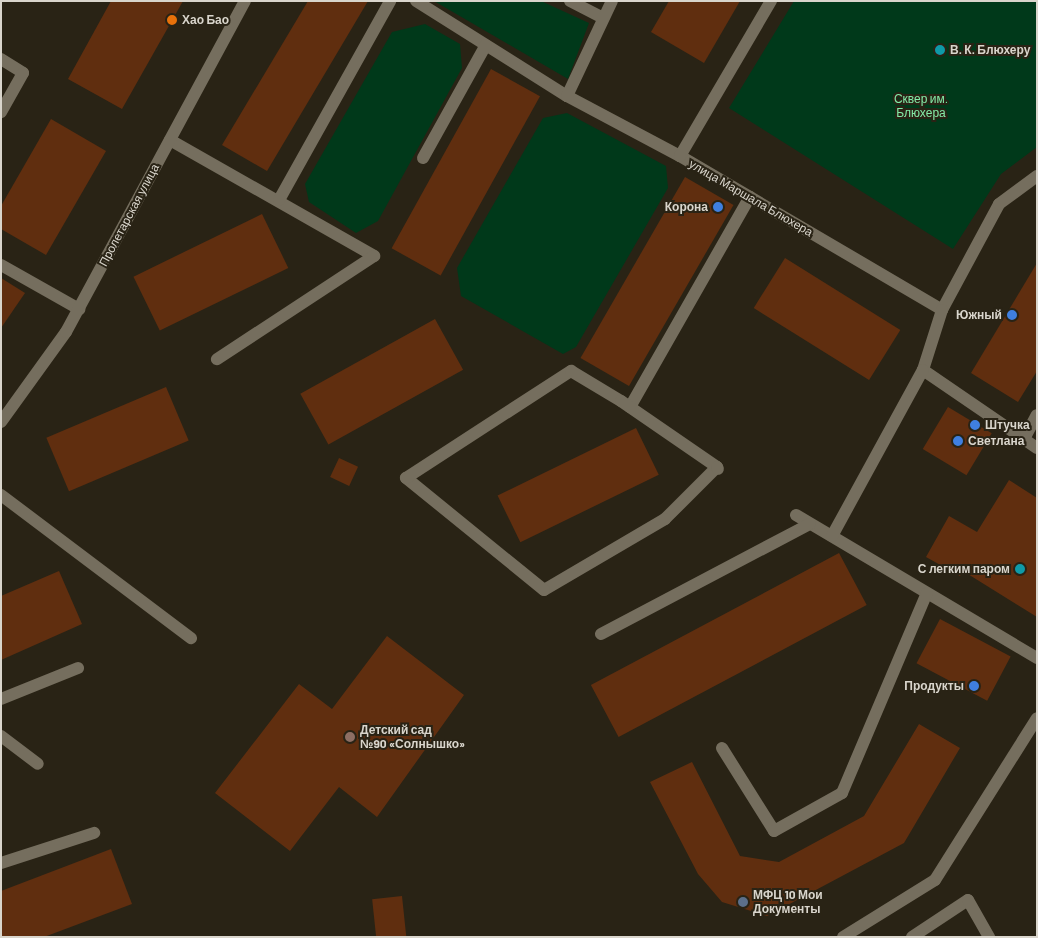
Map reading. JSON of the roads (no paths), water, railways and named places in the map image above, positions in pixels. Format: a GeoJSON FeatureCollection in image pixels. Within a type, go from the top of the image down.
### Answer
{"type":"FeatureCollection","features":[{"type":"Feature","properties":{"kind":"street","name":"Пролетарская улица"},"geometry":{"type":"LineString","coordinates":[[1,422],[79,309],[245,1]]}},
{"type":"Feature","properties":{"kind":"street"},"geometry":{"type":"LineString","coordinates":[[279,200],[390,1]]}},
{"type":"Feature","properties":{"kind":"street","name":"улица Маршала Блюхера"},"geometry":{"type":"LineString","coordinates":[[416,1],[566,96],[680,156],[942,310]]}},
{"type":"Feature","properties":{"kind":"street"},"geometry":{"type":"LineString","coordinates":[[570,1],[603,18]]}},
{"type":"Feature","properties":{"kind":"street"},"geometry":{"type":"LineString","coordinates":[[566,96],[612,1]]}},
{"type":"Feature","properties":{"kind":"street"},"geometry":{"type":"LineString","coordinates":[[680,156],[771,1]]}},
{"type":"Feature","properties":{"kind":"street"},"geometry":{"type":"LineString","coordinates":[[422,158],[486,46]]}},
{"type":"Feature","properties":{"kind":"street"},"geometry":{"type":"LineString","coordinates":[[1,59],[23,73],[1,112]]}},
{"type":"Feature","properties":{"kind":"street"},"geometry":{"type":"LineString","coordinates":[[170,140],[279,200],[374,256],[217,359]]}},
{"type":"Feature","properties":{"kind":"street"},"geometry":{"type":"LineString","coordinates":[[832,536],[923,370],[942,310],[999,204],[1037,176]]}},
{"type":"Feature","properties":{"kind":"street"},"geometry":{"type":"LineString","coordinates":[[630,407],[750,197]]}},
{"type":"Feature","properties":{"kind":"street"},"geometry":{"type":"LineString","coordinates":[[1,266],[79,309]]}},
{"type":"Feature","properties":{"kind":"street"},"geometry":{"type":"LineString","coordinates":[[923,370],[1037,448]]}},
{"type":"Feature","properties":{"kind":"street"},"geometry":{"type":"LineString","coordinates":[[571,371],[630,407],[718,468],[665,519],[544,590],[406,478],[571,371]]}},
{"type":"Feature","properties":{"kind":"street"},"geometry":{"type":"LineString","coordinates":[[1024,439],[1037,415]]}},
{"type":"Feature","properties":{"kind":"street"},"geometry":{"type":"LineString","coordinates":[[1,495],[190,638]]}},
{"type":"Feature","properties":{"kind":"street"},"geometry":{"type":"LineString","coordinates":[[796,515],[1037,658]]}},
{"type":"Feature","properties":{"kind":"street"},"geometry":{"type":"LineString","coordinates":[[602,634],[810,524]]}},
{"type":"Feature","properties":{"kind":"street"},"geometry":{"type":"LineString","coordinates":[[722,748],[774,831],[842,793],[927,593]]}},
{"type":"Feature","properties":{"kind":"street"},"geometry":{"type":"LineString","coordinates":[[1,699],[78,668]]}},
{"type":"Feature","properties":{"kind":"street"},"geometry":{"type":"LineString","coordinates":[[843,937],[935,880],[1037,718]]}},
{"type":"Feature","properties":{"kind":"street"},"geometry":{"type":"LineString","coordinates":[[1,736],[38,764]]}},
{"type":"Feature","properties":{"kind":"street"},"geometry":{"type":"LineString","coordinates":[[1,863],[94,833]]}},
{"type":"Feature","properties":{"kind":"street"},"geometry":{"type":"LineString","coordinates":[[912,937],[968,900],[989,937]]}},
{"type":"Feature","properties":{"kind":"place","name":"Хао Бао"},"geometry":{"type":"Point","coordinates":[172,20]}},
{"type":"Feature","properties":{"kind":"place","name":"В. К. Блюхеру"},"geometry":{"type":"Point","coordinates":[940,50]}},
{"type":"Feature","properties":{"kind":"place","name":"Корона"},"geometry":{"type":"Point","coordinates":[718,207]}},
{"type":"Feature","properties":{"kind":"place","name":"Южный"},"geometry":{"type":"Point","coordinates":[1012,315]}},
{"type":"Feature","properties":{"kind":"place","name":"Штучка"},"geometry":{"type":"Point","coordinates":[975,425]}},
{"type":"Feature","properties":{"kind":"place","name":"Светлана"},"geometry":{"type":"Point","coordinates":[958,441]}},
{"type":"Feature","properties":{"kind":"place","name":"С легким паром"},"geometry":{"type":"Point","coordinates":[1020,569]}},
{"type":"Feature","properties":{"kind":"place","name":"Продукты"},"geometry":{"type":"Point","coordinates":[974,686]}},
{"type":"Feature","properties":{"kind":"place","name":"Детский сад №90 «Солнышко»"},"geometry":{"type":"Point","coordinates":[350,737]}},
{"type":"Feature","properties":{"kind":"place","name":"МФЦ 10 Мои Документы"},"geometry":{"type":"Point","coordinates":[743,902]}},
{"type":"Feature","properties":{"kind":"park label","name":"Сквер им. Блюхера"},"geometry":{"type":"Point","coordinates":[921,106]}}]}
